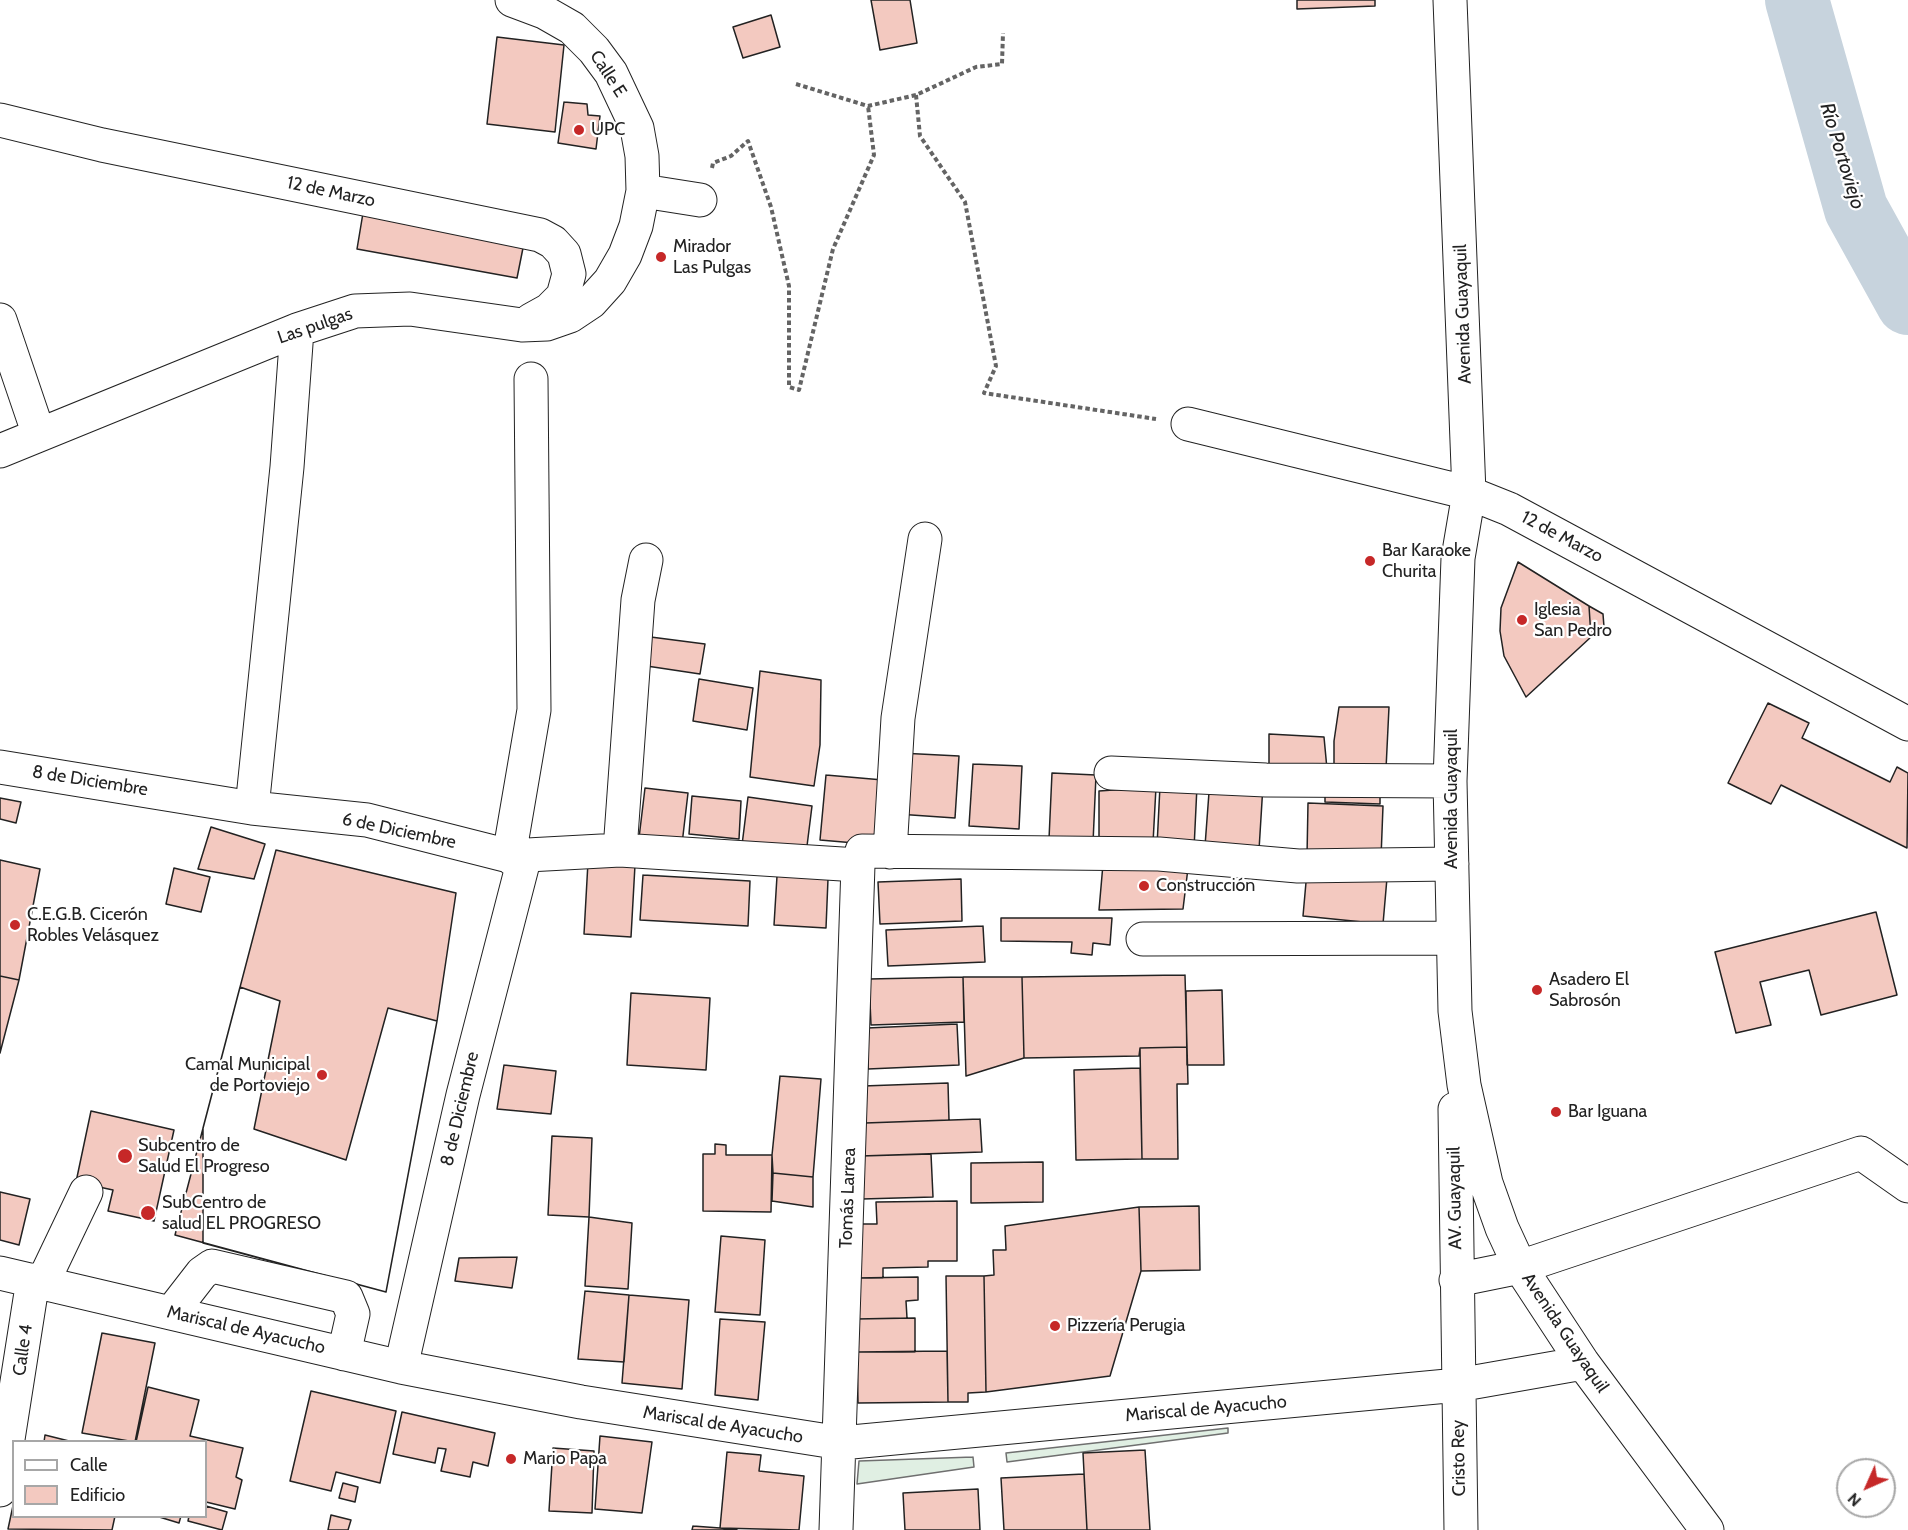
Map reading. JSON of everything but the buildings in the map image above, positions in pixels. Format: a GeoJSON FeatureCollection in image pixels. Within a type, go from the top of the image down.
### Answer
{"type":"FeatureCollection","features":[{"type":"Feature","properties":{"kind":"street","name":"Calle E"},"geometry":{"type":"LineString","coordinates":[[512,0],[544,12],[572,28],[594,50],[611,73],[637,128],[642,156],[643,190]]}},
{"type":"Feature","properties":{"kind":"street","name":"Avenida Guayaquil"},"geometry":{"type":"LineString","coordinates":[[1450,0],[1469,493],[1458,558],[1450,781],[1455,1011],[1464,1085],[1473,1132],[1498,1216],[1520,1267],[1583,1363],[1707,1530]]}},
{"type":"Feature","properties":{"kind":"street","name":"12 de Marzo"},"geometry":{"type":"LineString","coordinates":[[0,120],[102,145],[540,235],[553,242],[564,254],[569,274],[563,296],[549,310],[522,325]]}},
{"type":"Feature","properties":{"kind":"street"},"geometry":{"type":"LineString","coordinates":[[643,190],[700,200]]}},
{"type":"Feature","properties":{"kind":"street","name":"Las pulgas"},"geometry":{"type":"LineString","coordinates":[[0,451],[297,330],[355,311],[382,308],[410,309],[522,325],[547,324],[570,316],[591,302],[610,281],[625,255],[636,226],[643,190]]}},
{"type":"Feature","properties":{"kind":"street"},"geometry":{"type":"LineString","coordinates":[[0,320],[39,435]]}},
{"type":"Feature","properties":{"kind":"street"},"geometry":{"type":"LineString","coordinates":[[252,807],[287,467],[297,330]]}},
{"type":"Feature","properties":{"kind":"street"},"geometry":{"type":"LineString","coordinates":[[509,856],[534,710],[531,379]]}},
{"type":"Feature","properties":{"kind":"street","name":"12 de Marzo"},"geometry":{"type":"LineString","coordinates":[[1188,424],[1469,493],[1529,519],[1908,724]]}},
{"type":"Feature","properties":{"kind":"street"},"geometry":{"type":"LineString","coordinates":[[890,852],[898,718],[925,539]]}},
{"type":"Feature","properties":{"kind":"street"},"geometry":{"type":"LineString","coordinates":[[620,850],[638,600],[646,560]]}},
{"type":"Feature","properties":{"kind":"street","name":"8 de Diciembre"},"geometry":{"type":"LineString","coordinates":[[0,766],[252,807]]}},
{"type":"Feature","properties":{"kind":"street"},"geometry":{"type":"LineString","coordinates":[[1111,773],[1266,780],[1450,781]]}},
{"type":"Feature","properties":{"kind":"street","name":"6 de Diciembre"},"geometry":{"type":"LineString","coordinates":[[252,807],[367,820],[509,856],[620,850],[858,865]]}},
{"type":"Feature","properties":{"kind":"street"},"geometry":{"type":"LineString","coordinates":[[858,865],[862,851],[1159,854],[1298,866],[1452,864]]}},
{"type":"Feature","properties":{"kind":"street","name":"8 de Diciembre"},"geometry":{"type":"LineString","coordinates":[[401,1367],[463,1095],[522,867],[509,856]]}},
{"type":"Feature","properties":{"kind":"street","name":"Tomás Larrea"},"geometry":{"type":"LineString","coordinates":[[836,1530],[841,1443],[858,865]]}},
{"type":"Feature","properties":{"kind":"street"},"geometry":{"type":"LineString","coordinates":[[1143,939],[1453,938]]}},
{"type":"Feature","properties":{"kind":"street","name":"AV. Guayaquil"},"geometry":{"type":"LineString","coordinates":[[1455,1011],[1458,1385]]}},
{"type":"Feature","properties":{"kind":"street"},"geometry":{"type":"LineString","coordinates":[[1456,1280],[1520,1267],[1862,1153],[1908,1186]]}},
{"type":"Feature","properties":{"kind":"street","name":"Calle 4"},"geometry":{"type":"LineString","coordinates":[[0,1490],[38,1281],[86,1192]]}},
{"type":"Feature","properties":{"kind":"street"},"geometry":{"type":"LineString","coordinates":[[171,1312],[202,1273],[212,1266],[346,1297],[353,1314],[344,1353]]}},
{"type":"Feature","properties":{"kind":"street","name":"Mariscal de Ayacucho"},"geometry":{"type":"LineString","coordinates":[[0,1273],[401,1367],[592,1404],[841,1443],[1458,1385],[1583,1363]]}},
{"type":"Feature","properties":{"kind":"street","name":"Cristo Rey"},"geometry":{"type":"LineString","coordinates":[[1458,1385],[1461,1530]]}},
{"type":"Feature","properties":{"kind":"path"},"geometry":{"type":"LineString","coordinates":[[796,84],[868,106],[916,95],[976,67],[1002,64],[1003,33]]}},
{"type":"Feature","properties":{"kind":"path"},"geometry":{"type":"LineString","coordinates":[[916,95],[920,136],[965,202],[996,366],[984,393],[1188,424]]}},
{"type":"Feature","properties":{"kind":"path"},"geometry":{"type":"LineString","coordinates":[[700,200],[714,163],[731,156],[748,141],[771,207],[789,286],[789,387],[799,390],[833,249],[874,155],[868,106]]}},
{"type":"Feature","properties":{"kind":"green space"},"geometry":{"type":"Polygon","coordinates":[[[1228,1428],[1228,1433],[1007,1462],[1006,1453],[1228,1428]]]}},
{"type":"Feature","properties":{"kind":"green space"},"geometry":{"type":"Polygon","coordinates":[[[973,1457],[974,1467],[857,1484],[859,1461],[973,1457]]]}},
{"type":"Feature","properties":{"kind":"waterway","name":"Río Portoviejo"},"geometry":{"type":"LineString","coordinates":[[1797,0],[1856,209],[1908,303]]}},
{"type":"Feature","properties":{"kind":"place","name":"UPC"},"geometry":{"type":"Point","coordinates":[579,130]}},
{"type":"Feature","properties":{"kind":"place","name":"Mirador Las Pulgas"},"geometry":{"type":"Point","coordinates":[661,257]}},
{"type":"Feature","properties":{"kind":"place","name":"Bar Karaoke Churita"},"geometry":{"type":"Point","coordinates":[1370,561]}},
{"type":"Feature","properties":{"kind":"place","name":"Iglesia San Pedro"},"geometry":{"type":"Point","coordinates":[1522,620]}},
{"type":"Feature","properties":{"kind":"place","name":"Construcción"},"geometry":{"type":"Point","coordinates":[1144,886]}},
{"type":"Feature","properties":{"kind":"place","name":"C.E.G.B. Cicerón Robles Velásquez"},"geometry":{"type":"Point","coordinates":[15,925]}},
{"type":"Feature","properties":{"kind":"place","name":"Asadero El Sabrosón"},"geometry":{"type":"Point","coordinates":[1537,990]}},
{"type":"Feature","properties":{"kind":"place","name":"Camal Municipal de Portoviejo"},"geometry":{"type":"Point","coordinates":[322,1075]}},
{"type":"Feature","properties":{"kind":"place","name":"Bar Iguana"},"geometry":{"type":"Point","coordinates":[1556,1112]}},
{"type":"Feature","properties":{"kind":"place","name":"Subcentro de Salud El Progreso"},"geometry":{"type":"Point","coordinates":[125,1156]}},
{"type":"Feature","properties":{"kind":"place","name":"SubCentro de salud EL PROGRESO"},"geometry":{"type":"Point","coordinates":[148,1213]}},
{"type":"Feature","properties":{"kind":"place","name":"Pizzería Perugia"},"geometry":{"type":"Point","coordinates":[1055,1326]}},
{"type":"Feature","properties":{"kind":"place","name":"Mario Papa"},"geometry":{"type":"Point","coordinates":[511,1459]}}]}
